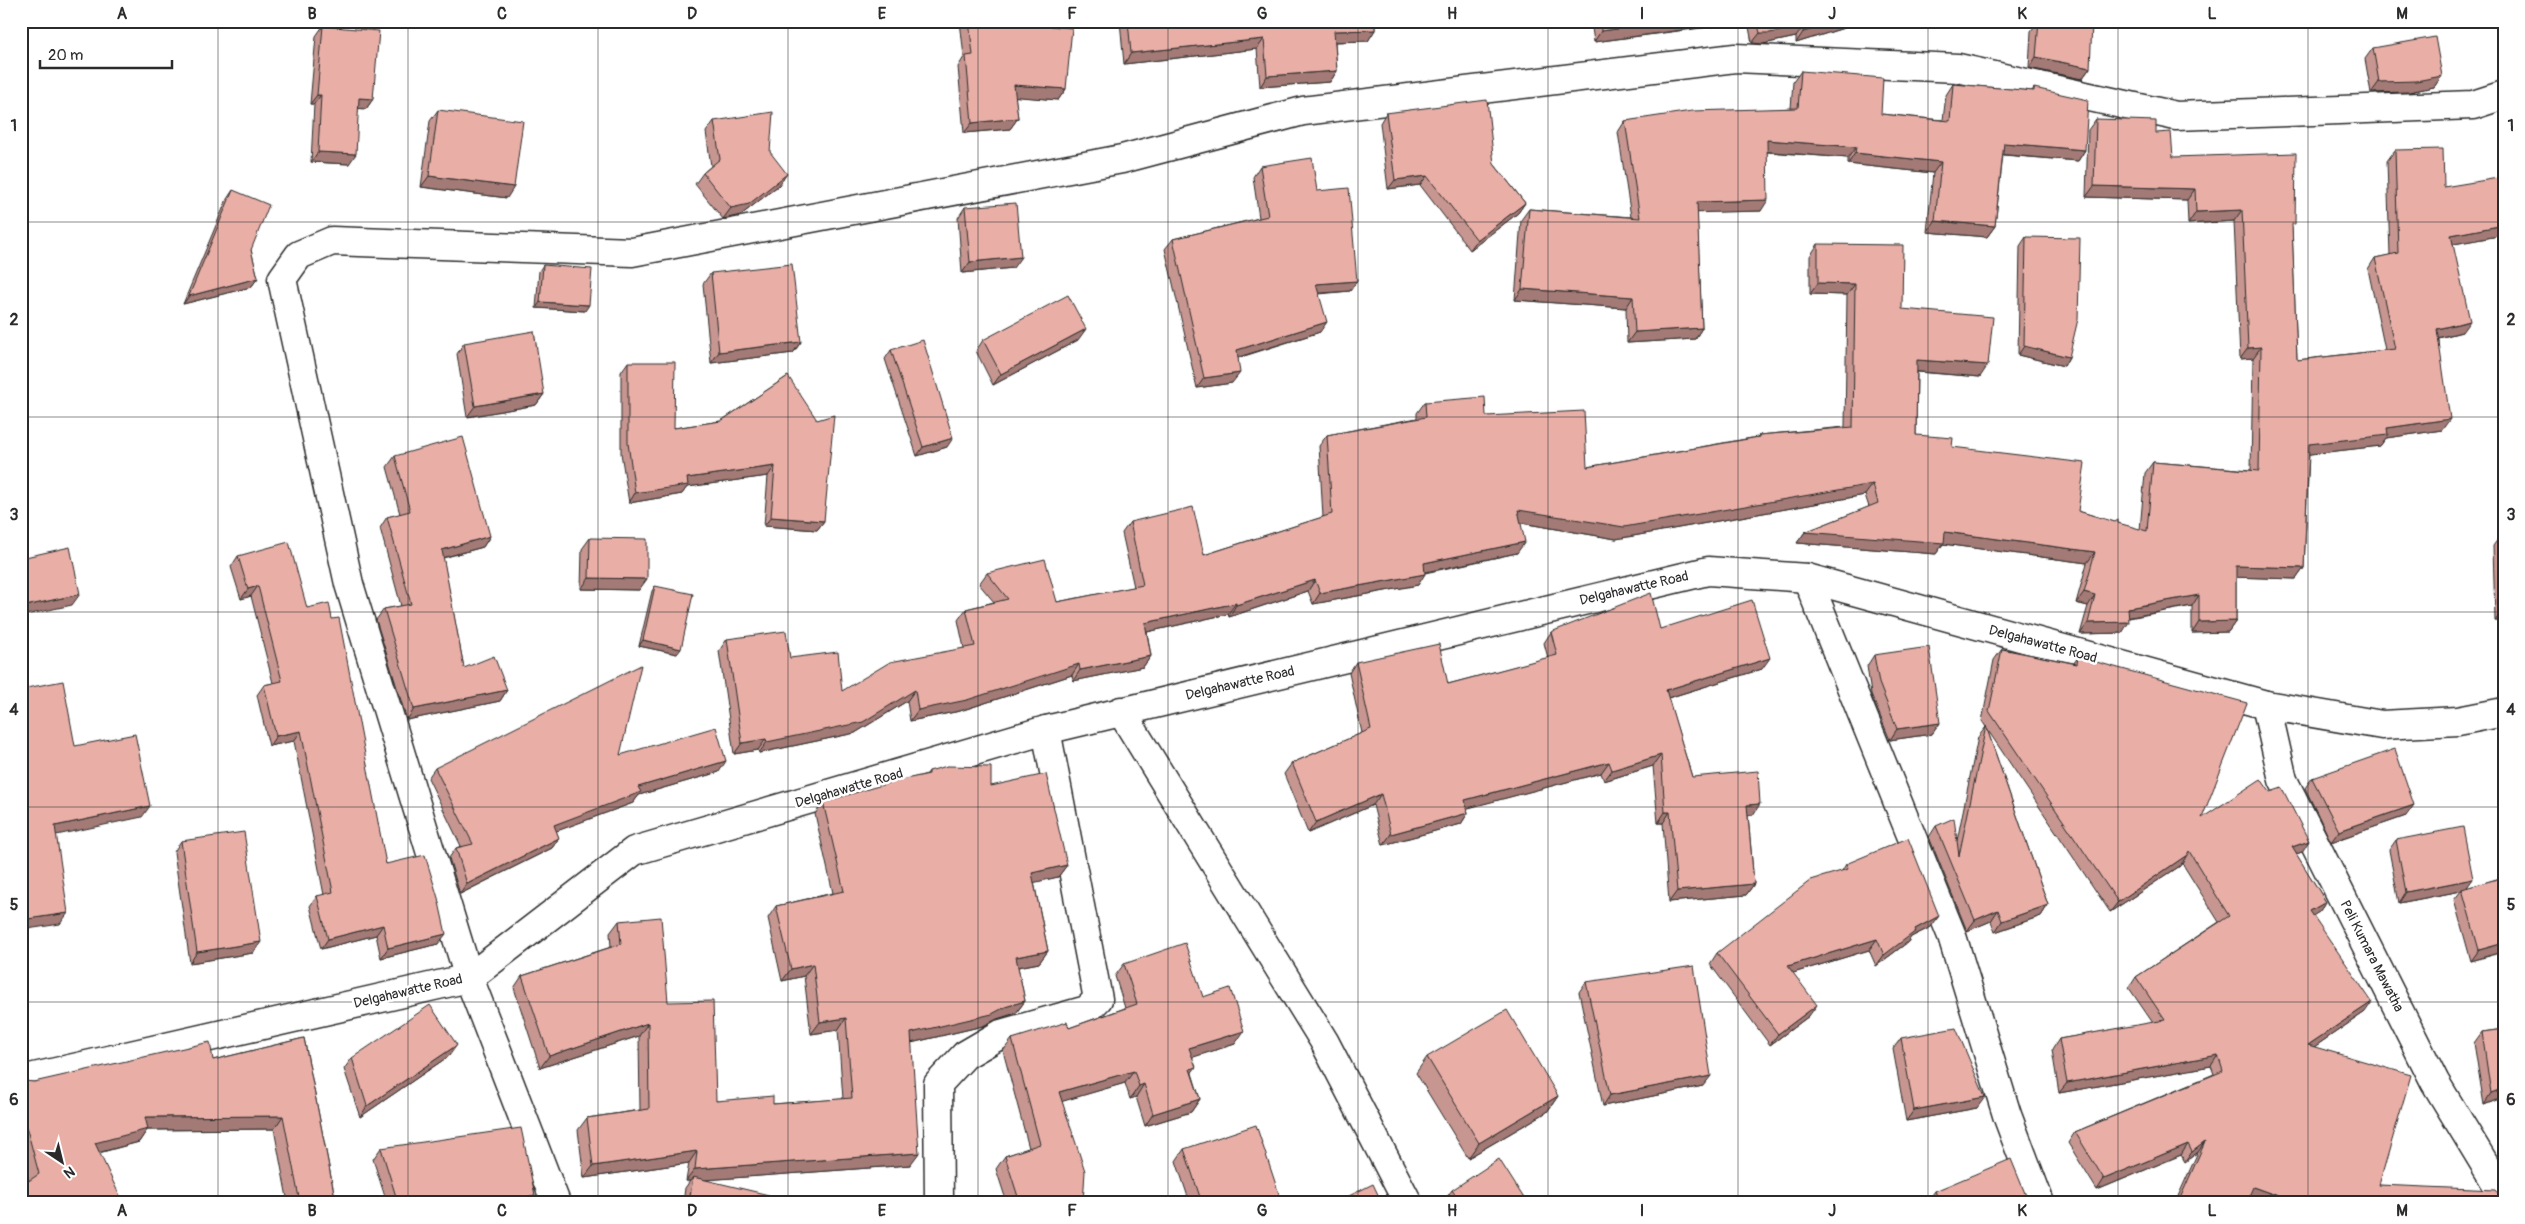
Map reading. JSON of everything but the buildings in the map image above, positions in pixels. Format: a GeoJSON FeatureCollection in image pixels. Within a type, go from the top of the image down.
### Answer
{"type":"FeatureCollection","features":[{"type":"Feature","properties":{"kind":"street"},"geometry":{"type":"LineString","coordinates":[[556,1203],[469,978],[349,584],[282,279],[299,254],[332,241],[632,252],[1122,159],[1303,111],[1735,58],[1958,68],[2176,116],[2473,105],[2504,95]]}},
{"type":"Feature","properties":{"kind":"street","name":"Delgahawatte Road"},"geometry":{"type":"LineString","coordinates":[[21,1080],[469,978],[634,851],[1046,730],[1708,571],[1807,578],[2266,705],[2382,725],[2458,721],[2504,712]]}},
{"type":"Feature","properties":{"kind":"street"},"geometry":{"type":"LineString","coordinates":[[1807,578],[1952,936],[2007,1115],[2040,1203]]}},
{"type":"Feature","properties":{"kind":"street","name":"Peli Kumara Mawatha"},"geometry":{"type":"LineString","coordinates":[[2266,705],[2283,780],[2435,1082],[2504,1196]]}},
{"type":"Feature","properties":{"kind":"street"},"geometry":{"type":"LineString","coordinates":[[1122,711],[1324,1041],[1408,1203]]}},
{"type":"Feature","properties":{"kind":"street"},"geometry":{"type":"LineString","coordinates":[[939,1203],[938,1084],[965,1055],[1001,1034],[1087,1010],[1098,1000],[1046,730]]}}]}
